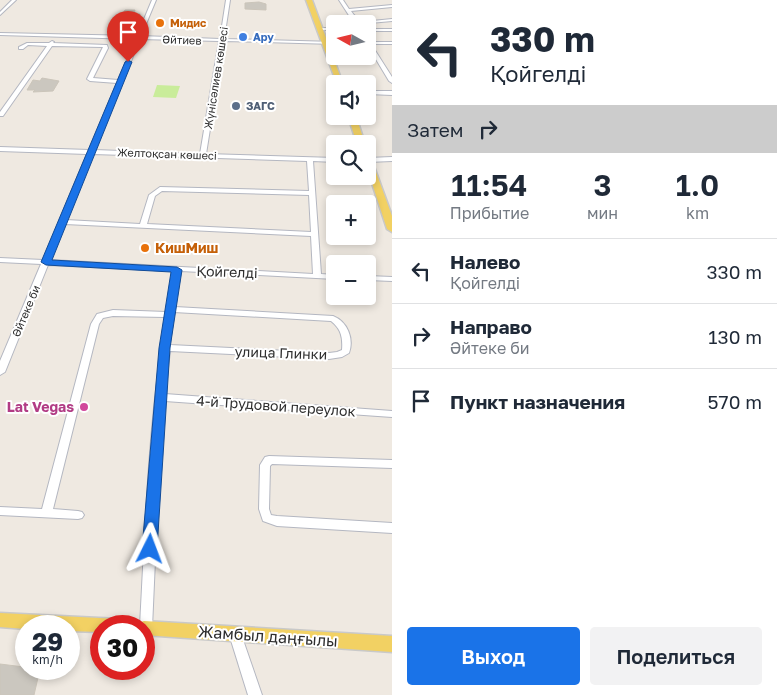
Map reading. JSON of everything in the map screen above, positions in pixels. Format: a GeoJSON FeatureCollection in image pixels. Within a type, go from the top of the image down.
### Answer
{"type":"FeatureCollection","features":[{"type":"Feature","properties":{"kind":"main road"},"geometry":{"type":"LineString","coordinates":[[309,0],[326,43]]}},
{"type":"Feature","properties":{"kind":"main road"},"geometry":{"type":"LineString","coordinates":[[376,184],[392,229]]}},
{"type":"Feature","properties":{"kind":"main road"},"geometry":{"type":"LineString","coordinates":[[0,620],[90,625]]}},
{"type":"Feature","properties":{"kind":"main road","name":"Жамбыл даңғылы"},"geometry":{"type":"LineString","coordinates":[[155,629],[392,644]]}},
{"type":"Feature","properties":{"kind":"street"},"geometry":{"type":"LineString","coordinates":[[0,14],[14,0]]}},
{"type":"Feature","properties":{"kind":"street","name":"Әйтеке би"},"geometry":{"type":"LineString","coordinates":[[0,372],[154,0]]}},
{"type":"Feature","properties":{"kind":"street","name":"Жүнісәлиев көшесі"},"geometry":{"type":"LineString","coordinates":[[203,156],[228,0]]}},
{"type":"Feature","properties":{"kind":"street"},"geometry":{"type":"LineString","coordinates":[[340,0],[353,15]]}},
{"type":"Feature","properties":{"kind":"street"},"geometry":{"type":"LineString","coordinates":[[381,0],[392,6]]}},
{"type":"Feature","properties":{"kind":"street"},"geometry":{"type":"LineString","coordinates":[[347,10],[392,6]]}},
{"type":"Feature","properties":{"kind":"street"},"geometry":{"type":"LineString","coordinates":[[376,22],[392,20]]}},
{"type":"Feature","properties":{"kind":"street"},"geometry":{"type":"LineString","coordinates":[[320,29],[326,29]]}},
{"type":"Feature","properties":{"kind":"street"},"geometry":{"type":"LineString","coordinates":[[376,29],[392,30]]}},
{"type":"Feature","properties":{"kind":"street","name":"Әйтиев"},"geometry":{"type":"LineString","coordinates":[[0,34],[326,43]]}},
{"type":"Feature","properties":{"kind":"street"},"geometry":{"type":"LineString","coordinates":[[1,115],[56,36]]}},
{"type":"Feature","properties":{"kind":"street"},"geometry":{"type":"LineString","coordinates":[[376,43],[392,43]]}},
{"type":"Feature","properties":{"kind":"street"},"geometry":{"type":"LineString","coordinates":[[21,48],[24,44],[105,46],[106,48],[90,79],[121,82]]}},
{"type":"Feature","properties":{"kind":"street"},"geometry":{"type":"LineString","coordinates":[[376,55],[392,80]]}},
{"type":"Feature","properties":{"kind":"street"},"geometry":{"type":"LineString","coordinates":[[376,93],[392,94]]}},
{"type":"Feature","properties":{"kind":"street","name":"Желтоқсан көшесі"},"geometry":{"type":"LineString","coordinates":[[0,149],[326,160]]}},
{"type":"Feature","properties":{"kind":"street"},"geometry":{"type":"LineString","coordinates":[[310,159],[316,276]]}},
{"type":"Feature","properties":{"kind":"street"},"geometry":{"type":"LineString","coordinates":[[376,160],[392,159]]}},
{"type":"Feature","properties":{"kind":"street"},"geometry":{"type":"LineString","coordinates":[[143,225],[152,195],[160,189],[311,193]]}},
{"type":"Feature","properties":{"kind":"street"},"geometry":{"type":"LineString","coordinates":[[63,222],[314,234]]}},
{"type":"Feature","properties":{"kind":"street","name":"Қойгелді"},"geometry":{"type":"LineString","coordinates":[[0,260],[326,277]]}},
{"type":"Feature","properties":{"kind":"street"},"geometry":{"type":"LineString","coordinates":[[146,615],[164,348],[177,270]]}},
{"type":"Feature","properties":{"kind":"street"},"geometry":{"type":"LineString","coordinates":[[376,278],[392,279]]}},
{"type":"Feature","properties":{"kind":"street"},"geometry":{"type":"LineString","coordinates":[[46,514],[95,324],[100,316],[113,313],[169,312]]}},
{"type":"Feature","properties":{"kind":"street","name":"улица Глинки"},"geometry":{"type":"LineString","coordinates":[[164,348],[329,356],[339,355],[346,351],[348,338],[342,326],[333,319],[169,312]]}},
{"type":"Feature","properties":{"kind":"street","name":"4-й Трудовой переулок"},"geometry":{"type":"LineString","coordinates":[[161,397],[392,414]]}},
{"type":"Feature","properties":{"kind":"street"},"geometry":{"type":"LineString","coordinates":[[392,464],[269,460],[265,465],[264,509],[267,518],[277,521],[392,528]]}},
{"type":"Feature","properties":{"kind":"street"},"geometry":{"type":"LineString","coordinates":[[0,511],[78,515]]}},
{"type":"Feature","properties":{"kind":"street"},"geometry":{"type":"LineString","coordinates":[[235,634],[255,695]]}},
{"type":"Feature","properties":{"kind":"green space"},"geometry":{"type":"Polygon","coordinates":[[[157,85],[180,86],[176,98],[153,97],[157,85]]]}},
{"type":"Feature","properties":{"kind":"building"},"geometry":{"type":"Polygon","coordinates":[[[259,2],[266,4],[266,10],[245,9],[245,3],[259,2]]]}},
{"type":"Feature","properties":{"kind":"building"},"geometry":{"type":"Polygon","coordinates":[[[125,10],[135,10],[134,14],[140,14],[136,25],[116,24],[125,10]]]}},
{"type":"Feature","properties":{"kind":"building"},"geometry":{"type":"Polygon","coordinates":[[[42,78],[59,81],[53,91],[33,92],[35,90],[27,90],[33,80],[40,81],[42,78]]]}},
{"type":"Feature","properties":{"kind":"building"},"geometry":{"type":"Polygon","coordinates":[[[0,664],[15,666],[15,680],[37,680],[34,695],[0,695],[0,664]]]}},
{"type":"Feature","properties":{"kind":"place","name":"Мидис"},"geometry":{"type":"Point","coordinates":[160,23]}},
{"type":"Feature","properties":{"kind":"place","name":"Ару"},"geometry":{"type":"Point","coordinates":[243,37]}},
{"type":"Feature","properties":{"kind":"place","name":"ЗАГС"},"geometry":{"type":"Point","coordinates":[236,106]}},
{"type":"Feature","properties":{"kind":"place","name":"КишМиш"},"geometry":{"type":"Point","coordinates":[145,248]}},
{"type":"Feature","properties":{"kind":"place","name":"Lat Vegas"},"geometry":{"type":"Point","coordinates":[84,407]}},
{"type":"Feature","properties":{"kind":"route"},"geometry":{"type":"LineString","coordinates":[[128,62],[80,174],[79,181],[46,262],[177,270],[164,348],[150,549]]}}]}
